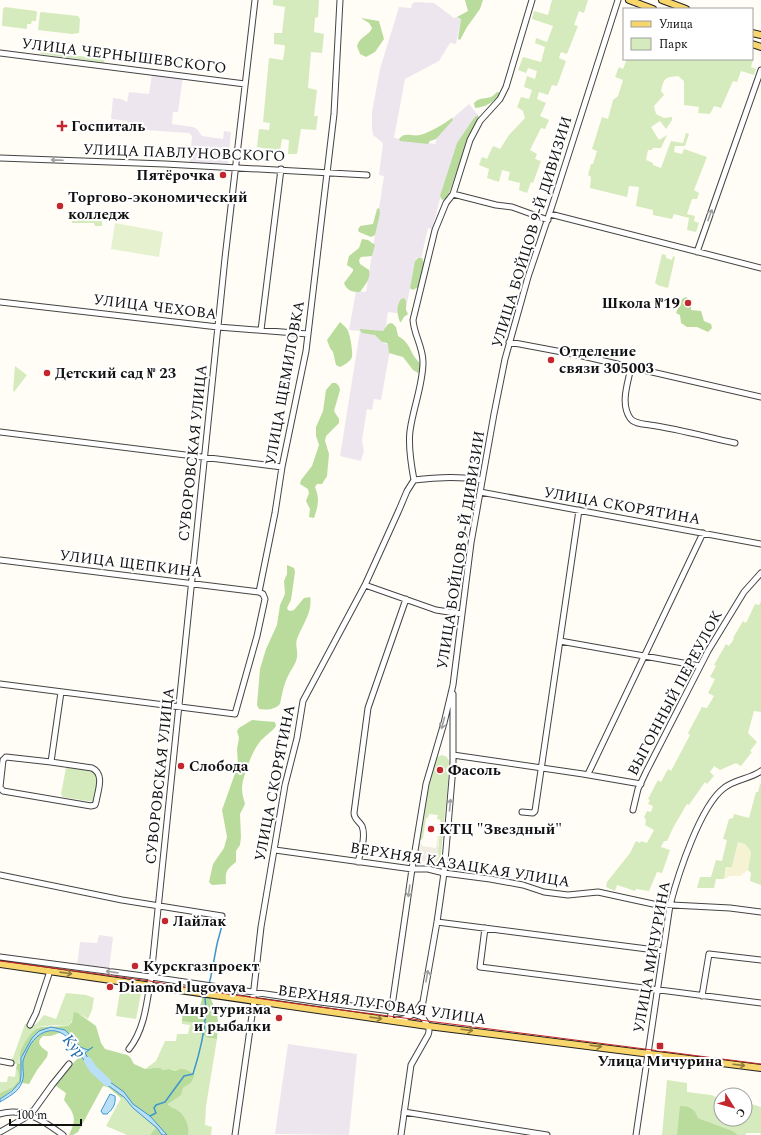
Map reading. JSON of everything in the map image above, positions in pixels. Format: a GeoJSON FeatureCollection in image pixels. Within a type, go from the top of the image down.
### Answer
{"type":"FeatureCollection","features":[{"type":"Feature","properties":{"kind":"main road"},"geometry":{"type":"LineString","coordinates":[[629,0],[650,8]]}},
{"type":"Feature","properties":{"kind":"main road"},"geometry":{"type":"LineString","coordinates":[[662,0],[683,8]]}},
{"type":"Feature","properties":{"kind":"main road","name":"ВЕРХНЯЯ ЛУГОВАЯ УЛИЦА"},"geometry":{"type":"LineString","coordinates":[[0,964],[150,984],[254,1001],[428,1026],[647,1052],[761,1068]]}},
{"type":"Feature","properties":{"kind":"street","name":"СУВОРОВСКАЯ УЛИЦА"},"geometry":{"type":"LineString","coordinates":[[129,1049],[138,1034],[143,1020],[151,977],[204,458],[255,0]]}},
{"type":"Feature","properties":{"kind":"street","name":"УЛИЦА ЩЕМИЛОВКА"},"geometry":{"type":"LineString","coordinates":[[179,706],[235,714],[266,601],[263,594],[259,592],[308,334],[334,114],[340,0]]}},
{"type":"Feature","properties":{"kind":"street"},"geometry":{"type":"LineString","coordinates":[[482,480],[444,477],[414,480],[409,450],[410,431],[423,362],[413,320],[435,230],[446,203],[453,194],[474,130],[480,120],[500,99],[506,87],[532,0]]}},
{"type":"Feature","properties":{"kind":"street","name":"УЛИЦА БОЙЦОВ 9-Й ДИВИЗИИ"},"geometry":{"type":"LineString","coordinates":[[393,1020],[392,1011],[412,869],[426,784],[444,723],[453,685],[471,543],[494,414],[509,342],[528,277],[550,214],[618,2],[625,0]]}},
{"type":"Feature","properties":{"kind":"street","name":"УЛИЦА ЧЕРНЫШЕВСКОГО"},"geometry":{"type":"LineString","coordinates":[[0,53],[245,84]]}},
{"type":"Feature","properties":{"kind":"street"},"geometry":{"type":"LineString","coordinates":[[697,252],[759,83],[761,70]]}},
{"type":"Feature","properties":{"kind":"street","name":"УЛИЦА ПАВЛУНОВСКОГО"},"geometry":{"type":"LineString","coordinates":[[0,158],[281,169],[367,175]]}},
{"type":"Feature","properties":{"kind":"street"},"geometry":{"type":"LineString","coordinates":[[261,330],[281,169]]}},
{"type":"Feature","properties":{"kind":"street"},"geometry":{"type":"LineString","coordinates":[[453,194],[496,205],[512,207],[548,220]]}},
{"type":"Feature","properties":{"kind":"street"},"geometry":{"type":"LineString","coordinates":[[550,214],[761,268]]}},
{"type":"Feature","properties":{"kind":"street","name":"УЛИЦА ЧЕХОВА"},"geometry":{"type":"LineString","coordinates":[[0,302],[218,327],[308,334]]}},
{"type":"Feature","properties":{"kind":"street"},"geometry":{"type":"LineString","coordinates":[[509,342],[578,355],[761,397]]}},
{"type":"Feature","properties":{"kind":"street"},"geometry":{"type":"LineString","coordinates":[[631,367],[625,397],[626,410],[632,421],[662,426],[735,444]]}},
{"type":"Feature","properties":{"kind":"street"},"geometry":{"type":"LineString","coordinates":[[0,432],[282,467]]}},
{"type":"Feature","properties":{"kind":"street","name":"УЛИЦА СКОРЯТИНА"},"geometry":{"type":"LineString","coordinates":[[235,1135],[254,1001],[253,993],[260,938],[287,776],[297,738],[299,718],[303,701],[365,585],[407,491],[414,480]]}},
{"type":"Feature","properties":{"kind":"street","name":"УЛИЦА СКОРЯТИНА"},"geometry":{"type":"LineString","coordinates":[[480,492],[761,544]]}},
{"type":"Feature","properties":{"kind":"street"},"geometry":{"type":"LineString","coordinates":[[522,812],[533,813],[535,811],[579,510]]}},
{"type":"Feature","properties":{"kind":"street"},"geometry":{"type":"LineString","coordinates":[[588,774],[703,533]]}},
{"type":"Feature","properties":{"kind":"street","name":"УЛИЦА ЩЕПКИНА"},"geometry":{"type":"LineString","coordinates":[[0,560],[259,592]]}},
{"type":"Feature","properties":{"kind":"street","name":"ВЫГОННЫЙ ПЕРЕУЛОК"},"geometry":{"type":"LineString","coordinates":[[633,810],[640,784],[700,666],[744,592],[761,573]]}},
{"type":"Feature","properties":{"kind":"street"},"geometry":{"type":"LineString","coordinates":[[365,585],[436,610],[462,614]]}},
{"type":"Feature","properties":{"kind":"street"},"geometry":{"type":"LineString","coordinates":[[358,862],[364,834],[361,825],[354,817],[354,813],[367,714],[406,599]]}},
{"type":"Feature","properties":{"kind":"street"},"geometry":{"type":"LineString","coordinates":[[560,641],[646,655],[700,666]]}},
{"type":"Feature","properties":{"kind":"street"},"geometry":{"type":"LineString","coordinates":[[0,684],[179,706]]}},
{"type":"Feature","properties":{"kind":"street","name":"УЛИЦА БОЙЦОВ 9-Й ДИВИЗИИ"},"geometry":{"type":"LineString","coordinates":[[422,1017],[421,1013],[444,874],[453,755],[453,685]]}},
{"type":"Feature","properties":{"kind":"street"},"geometry":{"type":"LineString","coordinates":[[51,762],[61,692]]}},
{"type":"Feature","properties":{"kind":"street"},"geometry":{"type":"LineString","coordinates":[[453,755],[588,774],[640,784]]}},
{"type":"Feature","properties":{"kind":"street"},"geometry":{"type":"LineString","coordinates":[[6,757],[51,762],[92,768],[97,772],[100,778],[95,804],[91,806],[4,791],[0,787],[3,760],[6,757]]}},
{"type":"Feature","properties":{"kind":"street","name":"УЛИЦА МИЧУРИНА"},"geometry":{"type":"LineString","coordinates":[[636,1135],[656,990],[670,905],[681,869],[695,833],[712,802],[724,788],[733,782],[761,772]]}},
{"type":"Feature","properties":{"kind":"street","name":"ВЕРХНЯЯ КАЗАЦКАЯ УЛИЦА"},"geometry":{"type":"LineString","coordinates":[[275,850],[412,869],[428,869],[444,874],[490,879],[523,885],[544,892],[568,895],[598,892],[640,902],[730,908],[761,912]]}},
{"type":"Feature","properties":{"kind":"street"},"geometry":{"type":"LineString","coordinates":[[0,875],[122,900],[222,916]]}},
{"type":"Feature","properties":{"kind":"street"},"geometry":{"type":"LineString","coordinates":[[437,922],[663,951]]}},
{"type":"Feature","properties":{"kind":"street"},"geometry":{"type":"LineString","coordinates":[[485,928],[480,967],[761,1003]]}},
{"type":"Feature","properties":{"kind":"street"},"geometry":{"type":"LineString","coordinates":[[702,996],[708,954],[761,960]]}},
{"type":"Feature","properties":{"kind":"street","name":"ВЕРХНЯЯ ЛУГОВАЯ УЛИЦА"},"geometry":{"type":"LineString","coordinates":[[0,957],[392,1011],[422,1017]]}},
{"type":"Feature","properties":{"kind":"street"},"geometry":{"type":"LineString","coordinates":[[30,1025],[36,1013],[50,971]]}},
{"type":"Feature","properties":{"kind":"street"},"geometry":{"type":"LineString","coordinates":[[393,1020],[404,1019],[413,1014],[420,1006],[424,996]]}},
{"type":"Feature","properties":{"kind":"street"},"geometry":{"type":"LineString","coordinates":[[401,1135],[411,1065],[429,1034],[428,1026],[422,1017]]}},
{"type":"Feature","properties":{"kind":"street"},"geometry":{"type":"LineString","coordinates":[[0,1061],[11,1063]]}},
{"type":"Feature","properties":{"kind":"street"},"geometry":{"type":"LineString","coordinates":[[0,1132],[10,1127],[34,1110],[69,1064]]}},
{"type":"Feature","properties":{"kind":"street"},"geometry":{"type":"LineString","coordinates":[[0,1114],[11,1111],[33,1116],[63,1135]]}},
{"type":"Feature","properties":{"kind":"street"},"geometry":{"type":"LineString","coordinates":[[404,1112],[547,1135]]}},
{"type":"Feature","properties":{"kind":"shaded area"},"geometry":{"type":"Polygon","coordinates":[[[415,2],[434,3],[454,18],[457,17],[461,19],[456,44],[450,43],[439,61],[405,79],[394,138],[435,144],[438,135],[446,124],[469,104],[478,115],[457,145],[432,229],[428,228],[421,259],[416,258],[405,314],[388,312],[383,343],[391,345],[381,400],[374,399],[372,410],[367,409],[362,440],[364,451],[361,461],[340,456],[360,331],[349,330],[356,291],[366,292],[384,176],[379,175],[383,143],[373,135],[372,112],[380,69],[399,7],[411,8],[412,4],[415,2]]]}},
{"type":"Feature","properties":{"kind":"shaded area"},"geometry":{"type":"Polygon","coordinates":[[[152,74],[183,77],[178,112],[173,112],[172,124],[193,127],[197,129],[202,136],[223,139],[224,131],[231,132],[228,164],[190,162],[192,136],[189,133],[127,129],[127,121],[111,119],[113,98],[121,99],[127,102],[129,92],[149,94],[152,74]]]}},
{"type":"Feature","properties":{"kind":"shaded area"},"geometry":{"type":"Polygon","coordinates":[[[440,820],[437,861],[440,864],[437,866],[435,863],[422,861],[421,864],[419,864],[417,861],[419,844],[422,844],[422,846],[436,848],[440,820]]]}},
{"type":"Feature","properties":{"kind":"shaded area"},"geometry":{"type":"Polygon","coordinates":[[[738,842],[745,844],[751,852],[748,870],[740,876],[730,876],[724,879],[727,867],[732,867],[738,842]]]}},
{"type":"Feature","properties":{"kind":"shaded area"},"geometry":{"type":"Polygon","coordinates":[[[99,935],[113,937],[109,970],[77,965],[80,942],[97,943],[99,935]]]}},
{"type":"Feature","properties":{"kind":"shaded area"},"geometry":{"type":"Polygon","coordinates":[[[288,1044],[357,1054],[349,1135],[275,1134],[288,1044]]]}},
{"type":"Feature","properties":{"kind":"green space"},"geometry":{"type":"Polygon","coordinates":[[[273,0],[319,0],[318,17],[315,18],[314,32],[324,34],[322,53],[311,52],[308,88],[317,90],[314,116],[318,116],[316,130],[301,129],[297,154],[288,154],[289,140],[282,139],[280,151],[257,147],[259,129],[269,130],[270,123],[263,122],[269,58],[283,60],[285,47],[284,45],[274,44],[274,33],[282,33],[285,7],[273,5],[273,0]]]}},
{"type":"Feature","properties":{"kind":"green space"},"geometry":{"type":"Polygon","coordinates":[[[465,0],[483,0],[480,9],[460,40],[458,39],[461,19],[457,17],[468,11],[465,0]]]}},
{"type":"Feature","properties":{"kind":"green space"},"geometry":{"type":"Polygon","coordinates":[[[552,0],[588,0],[584,13],[579,11],[574,25],[578,26],[567,54],[561,52],[559,58],[566,61],[557,86],[552,85],[548,95],[539,92],[537,99],[546,103],[540,116],[549,120],[545,129],[541,128],[530,150],[537,154],[535,159],[541,161],[533,183],[531,182],[527,193],[519,190],[520,183],[508,180],[510,172],[502,170],[499,182],[487,178],[489,169],[479,165],[482,157],[487,159],[493,146],[500,149],[509,135],[525,118],[523,111],[517,107],[521,97],[529,99],[532,90],[524,87],[527,76],[535,79],[537,71],[528,68],[526,73],[518,70],[523,57],[541,62],[545,47],[535,43],[536,38],[547,42],[553,26],[532,19],[534,11],[548,15],[552,0]]]}},
{"type":"Feature","properties":{"kind":"green space"},"geometry":{"type":"Polygon","coordinates":[[[5,7],[36,11],[36,21],[32,21],[31,24],[27,24],[27,29],[3,26],[3,9],[5,7]]]}},
{"type":"Feature","properties":{"kind":"green space"},"geometry":{"type":"Polygon","coordinates":[[[41,12],[78,16],[80,19],[79,33],[72,34],[38,30],[41,12]]]}},
{"type":"Feature","properties":{"kind":"green space"},"geometry":{"type":"Polygon","coordinates":[[[361,18],[379,21],[384,39],[375,52],[366,57],[360,54],[357,46],[360,40],[371,31],[372,28],[369,23],[361,18]]]}},
{"type":"Feature","properties":{"kind":"green space"},"geometry":{"type":"Polygon","coordinates":[[[39,51],[104,59],[104,63],[41,54],[39,51]]]}},
{"type":"Feature","properties":{"kind":"green space"},"geometry":{"type":"Polygon","coordinates":[[[627,60],[753,60],[751,67],[756,69],[754,75],[741,71],[737,82],[733,81],[721,108],[714,106],[710,114],[698,113],[699,107],[684,105],[684,81],[678,76],[670,77],[664,81],[661,91],[664,95],[654,106],[656,114],[664,118],[672,117],[672,120],[666,129],[660,121],[651,127],[659,140],[667,135],[661,148],[653,148],[652,150],[648,150],[646,160],[661,168],[671,141],[683,143],[686,133],[689,134],[685,146],[675,146],[674,152],[682,154],[684,149],[707,157],[694,190],[699,193],[697,199],[692,199],[687,214],[695,216],[694,221],[699,223],[696,232],[687,230],[689,218],[674,214],[672,219],[653,215],[653,210],[636,206],[639,187],[629,186],[627,197],[590,188],[591,177],[588,175],[597,151],[592,149],[602,117],[608,119],[613,100],[618,96],[623,80],[615,77],[619,67],[623,69],[627,60]]]}},
{"type":"Feature","properties":{"kind":"green space"},"geometry":{"type":"Polygon","coordinates":[[[497,92],[501,93],[496,99],[486,105],[475,108],[474,103],[476,101],[491,97],[497,92]]]}},
{"type":"Feature","properties":{"kind":"green space"},"geometry":{"type":"Polygon","coordinates":[[[478,115],[479,118],[469,137],[449,193],[445,199],[442,200],[440,196],[457,143],[474,118],[478,115]]]}},
{"type":"Feature","properties":{"kind":"green space"},"geometry":{"type":"Polygon","coordinates":[[[452,118],[453,120],[436,139],[430,141],[428,144],[400,141],[399,139],[404,135],[420,135],[428,132],[452,118]]]}},
{"type":"Feature","properties":{"kind":"green space"},"geometry":{"type":"Polygon","coordinates":[[[379,208],[380,213],[375,235],[371,237],[359,232],[358,230],[360,226],[373,224],[377,209],[379,208]]]}},
{"type":"Feature","properties":{"kind":"green space"},"geometry":{"type":"Polygon","coordinates":[[[76,213],[99,215],[102,218],[102,226],[95,226],[94,223],[72,223],[72,216],[76,213]]]}},
{"type":"Feature","properties":{"kind":"green space"},"geometry":{"type":"Polygon","coordinates":[[[115,223],[163,232],[159,257],[111,249],[115,223]]]}},
{"type":"Feature","properties":{"kind":"green space"},"geometry":{"type":"Polygon","coordinates":[[[362,239],[368,240],[375,245],[372,256],[361,257],[359,260],[360,264],[369,270],[369,276],[360,292],[355,292],[348,289],[344,283],[353,271],[353,269],[347,265],[349,256],[359,248],[362,239]]]}},
{"type":"Feature","properties":{"kind":"green space"},"geometry":{"type":"Polygon","coordinates":[[[662,254],[666,255],[666,258],[672,260],[673,256],[675,257],[668,288],[655,283],[662,254]]]}},
{"type":"Feature","properties":{"kind":"green space"},"geometry":{"type":"Polygon","coordinates":[[[418,258],[422,258],[424,263],[420,286],[413,290],[410,288],[415,261],[418,258]]]}},
{"type":"Feature","properties":{"kind":"green space"},"geometry":{"type":"Polygon","coordinates":[[[686,297],[691,301],[691,310],[701,311],[704,321],[711,324],[712,328],[708,332],[697,327],[687,327],[681,323],[680,315],[676,313],[682,299],[686,297]]]}},
{"type":"Feature","properties":{"kind":"green space"},"geometry":{"type":"Polygon","coordinates":[[[404,298],[406,301],[406,310],[408,314],[400,322],[398,307],[401,299],[404,298]]]}},
{"type":"Feature","properties":{"kind":"green space"},"geometry":{"type":"Polygon","coordinates":[[[340,322],[348,331],[352,357],[347,363],[340,367],[336,365],[333,352],[327,340],[340,322]]]}},
{"type":"Feature","properties":{"kind":"green space"},"geometry":{"type":"Polygon","coordinates":[[[392,323],[396,327],[398,336],[406,342],[420,363],[420,371],[418,373],[413,370],[403,357],[389,353],[387,343],[382,342],[375,335],[362,333],[360,330],[383,331],[388,324],[392,323]]]}},
{"type":"Feature","properties":{"kind":"green space"},"geometry":{"type":"Polygon","coordinates":[[[15,366],[27,375],[14,392],[13,390],[15,366]]]}},
{"type":"Feature","properties":{"kind":"green space"},"geometry":{"type":"Polygon","coordinates":[[[332,383],[336,383],[340,390],[334,411],[339,419],[339,423],[326,436],[325,441],[329,454],[327,476],[322,484],[317,484],[315,487],[318,495],[318,502],[314,518],[309,517],[310,509],[306,501],[309,493],[308,489],[300,484],[301,480],[312,466],[319,445],[316,436],[316,427],[323,411],[326,390],[332,383]]]}},
{"type":"Feature","properties":{"kind":"green space"},"geometry":{"type":"Polygon","coordinates":[[[287,565],[294,568],[295,572],[291,600],[287,608],[288,610],[294,610],[304,598],[310,597],[311,603],[309,613],[297,639],[297,655],[295,664],[283,689],[280,704],[270,709],[259,709],[257,705],[260,669],[266,649],[277,625],[280,605],[285,594],[284,581],[287,574],[287,565]]]}},
{"type":"Feature","properties":{"kind":"green space"},"geometry":{"type":"Polygon","coordinates":[[[761,601],[761,712],[754,711],[748,733],[757,742],[750,751],[752,752],[741,766],[736,763],[720,770],[714,766],[710,772],[714,776],[707,784],[705,782],[689,805],[687,804],[667,841],[664,841],[661,847],[670,850],[662,873],[657,872],[649,891],[636,889],[635,891],[617,885],[615,891],[606,887],[607,882],[630,853],[636,841],[640,843],[641,841],[647,843],[654,830],[645,825],[646,820],[644,817],[647,811],[651,812],[653,806],[648,804],[650,800],[648,799],[658,780],[661,782],[668,769],[671,771],[690,735],[688,733],[702,707],[707,708],[714,696],[708,693],[715,679],[710,677],[716,666],[714,665],[726,644],[729,646],[734,639],[733,638],[743,621],[746,623],[755,604],[759,605],[761,601]]]}},
{"type":"Feature","properties":{"kind":"green space"},"geometry":{"type":"Polygon","coordinates":[[[252,720],[275,722],[276,726],[256,747],[242,784],[245,804],[240,814],[241,837],[240,845],[236,851],[236,862],[227,872],[226,884],[212,885],[209,882],[213,864],[224,848],[227,837],[222,810],[238,765],[237,749],[239,738],[237,731],[239,728],[252,720]]]}},
{"type":"Feature","properties":{"kind":"green space"},"geometry":{"type":"Polygon","coordinates":[[[442,755],[447,757],[450,763],[440,864],[437,861],[441,820],[437,819],[438,815],[429,814],[428,818],[426,818],[423,838],[420,840],[417,861],[416,860],[428,785],[435,758],[442,755]]]}},
{"type":"Feature","properties":{"kind":"green space"},"geometry":{"type":"Polygon","coordinates":[[[69,767],[94,771],[98,777],[94,802],[63,797],[61,794],[66,768],[69,767]]]}},
{"type":"Feature","properties":{"kind":"green space"},"geometry":{"type":"Polygon","coordinates":[[[760,784],[761,885],[750,881],[751,873],[748,870],[751,852],[745,844],[738,842],[732,867],[726,867],[724,879],[716,879],[714,888],[697,888],[700,877],[711,877],[716,860],[722,861],[727,840],[723,839],[729,819],[733,818],[734,814],[749,818],[756,792],[758,792],[760,784]]]}},
{"type":"Feature","properties":{"kind":"green space"},"geometry":{"type":"Polygon","coordinates":[[[121,986],[142,989],[136,1019],[116,1016],[121,986]]]}},
{"type":"Feature","properties":{"kind":"green space"},"geometry":{"type":"Polygon","coordinates":[[[66,993],[86,995],[94,998],[92,1010],[88,1019],[78,1013],[68,1026],[55,1025],[38,1027],[19,1057],[20,1065],[11,1063],[25,1024],[34,1025],[44,1015],[56,1019],[66,993]]]}},
{"type":"Feature","properties":{"kind":"green space"},"geometry":{"type":"Polygon","coordinates":[[[203,995],[210,996],[216,1013],[218,1021],[217,1039],[208,1038],[200,1033],[200,1024],[182,1021],[183,1009],[199,1010],[203,995]]]}},
{"type":"Feature","properties":{"kind":"green space"},"geometry":{"type":"Polygon","coordinates":[[[74,1012],[78,1013],[96,1026],[101,1043],[105,1049],[127,1055],[134,1064],[145,1069],[161,1068],[162,1070],[169,1069],[176,1071],[184,1069],[195,1075],[191,1083],[183,1088],[181,1095],[168,1104],[179,1111],[187,1122],[189,1129],[188,1135],[150,1135],[156,1128],[133,1108],[124,1097],[121,1098],[108,1087],[103,1086],[78,1132],[73,1135],[69,1135],[74,1120],[73,1113],[64,1100],[66,1093],[56,1086],[75,1061],[82,1055],[75,1041],[62,1032],[51,1036],[43,1036],[41,1038],[39,1043],[48,1052],[47,1057],[29,1084],[22,1083],[23,1081],[21,1079],[16,1087],[0,1099],[0,1093],[13,1087],[19,1080],[18,1070],[16,1069],[17,1064],[20,1064],[21,1050],[31,1034],[41,1027],[68,1026],[72,1022],[74,1012]]]}},
{"type":"Feature","properties":{"kind":"green space"},"geometry":{"type":"Polygon","coordinates":[[[182,1021],[200,1024],[208,1038],[217,1039],[206,1106],[205,1125],[212,1127],[211,1135],[188,1135],[189,1129],[187,1122],[179,1111],[168,1103],[180,1095],[183,1088],[191,1083],[195,1075],[169,1069],[162,1070],[161,1068],[145,1069],[156,1061],[165,1041],[176,1041],[177,1034],[188,1034],[190,1025],[182,1024],[182,1021]]]}},
{"type":"Feature","properties":{"kind":"green space"},"geometry":{"type":"Polygon","coordinates":[[[16,1069],[18,1070],[19,1080],[13,1087],[0,1093],[0,1082],[7,1082],[8,1076],[15,1077],[16,1069]]]}},
{"type":"Feature","properties":{"kind":"green space"},"geometry":{"type":"Polygon","coordinates":[[[667,1080],[687,1083],[687,1092],[713,1096],[713,1124],[698,1118],[679,1131],[677,1135],[662,1135],[667,1080]]]}},
{"type":"Feature","properties":{"kind":"green space"},"geometry":{"type":"Polygon","coordinates":[[[124,1097],[133,1108],[157,1128],[150,1135],[127,1135],[106,1126],[121,1098],[124,1097]]]}},
{"type":"Feature","properties":{"kind":"green space"},"geometry":{"type":"Polygon","coordinates":[[[753,1104],[761,1107],[761,1135],[760,1133],[747,1133],[745,1135],[738,1135],[733,1131],[722,1127],[753,1127],[753,1104]]]}},
{"type":"Feature","properties":{"kind":"green space"},"geometry":{"type":"Polygon","coordinates":[[[680,1106],[689,1107],[694,1110],[698,1118],[713,1124],[713,1127],[722,1127],[733,1131],[738,1135],[677,1135],[680,1106]]]}},
{"type":"Feature","properties":{"kind":"water"},"geometry":{"type":"Polygon","coordinates":[[[51,1027],[65,1030],[80,1047],[88,1050],[93,1047],[85,1053],[91,1063],[110,1082],[124,1092],[133,1104],[150,1116],[167,1135],[162,1135],[157,1128],[133,1108],[124,1097],[106,1084],[93,1069],[89,1067],[69,1039],[57,1031],[41,1034],[31,1043],[23,1061],[23,1079],[21,1086],[13,1094],[0,1102],[0,1099],[12,1091],[20,1082],[21,1058],[32,1038],[39,1031],[51,1027]]]}},
{"type":"Feature","properties":{"kind":"water"},"geometry":{"type":"Polygon","coordinates":[[[110,1094],[115,1096],[114,1104],[107,1114],[103,1114],[101,1111],[110,1094]]]}},
{"type":"Feature","properties":{"kind":"waterway"},"geometry":{"type":"LineString","coordinates":[[209,984],[224,918]]}},
{"type":"Feature","properties":{"kind":"waterway"},"geometry":{"type":"LineString","coordinates":[[150,1116],[156,1113],[154,1108],[156,1105],[165,1102],[184,1076],[193,1074],[201,1046],[206,1007],[205,998]]}},
{"type":"Feature","properties":{"kind":"waterway","name":"Кур"},"geometry":{"type":"LineString","coordinates":[[88,1061],[93,1069],[107,1082]]}},
{"type":"Feature","properties":{"kind":"tram line"},"geometry":{"type":"LineString","coordinates":[[0,961],[150,981],[207,991],[319,1007],[761,1064]]}},
{"type":"Feature","properties":{"kind":"place","name":"Госпиталь"},"geometry":{"type":"Point","coordinates":[62,126]}},
{"type":"Feature","properties":{"kind":"place","name":"Пятёрочка"},"geometry":{"type":"Point","coordinates":[223,175]}},
{"type":"Feature","properties":{"kind":"place","name":"Торгово-экономический колледж"},"geometry":{"type":"Point","coordinates":[60,206]}},
{"type":"Feature","properties":{"kind":"place","name":"Школа №19"},"geometry":{"type":"Point","coordinates":[688,303]}},
{"type":"Feature","properties":{"kind":"place","name":"Отделение связи 305003"},"geometry":{"type":"Point","coordinates":[551,360]}},
{"type":"Feature","properties":{"kind":"place","name":"Детский сад № 23"},"geometry":{"type":"Point","coordinates":[47,373]}},
{"type":"Feature","properties":{"kind":"place","name":"Слобода"},"geometry":{"type":"Point","coordinates":[181,766]}},
{"type":"Feature","properties":{"kind":"place","name":"Фасоль"},"geometry":{"type":"Point","coordinates":[440,770]}},
{"type":"Feature","properties":{"kind":"place","name":"КТЦ \"Звездный\""},"geometry":{"type":"Point","coordinates":[431,829]}},
{"type":"Feature","properties":{"kind":"place","name":"Лайлак"},"geometry":{"type":"Point","coordinates":[165,921]}},
{"type":"Feature","properties":{"kind":"place","name":"Курскгазпроект"},"geometry":{"type":"Point","coordinates":[135,966]}},
{"type":"Feature","properties":{"kind":"place","name":"Diamond lugovaya"},"geometry":{"type":"Point","coordinates":[110,987]}},
{"type":"Feature","properties":{"kind":"place","name":"Мир туризма и рыбалки"},"geometry":{"type":"Point","coordinates":[279,1018]}},
{"type":"Feature","properties":{"kind":"place","name":"Улица Мичурина"},"geometry":{"type":"Point","coordinates":[660,1046]}}]}
